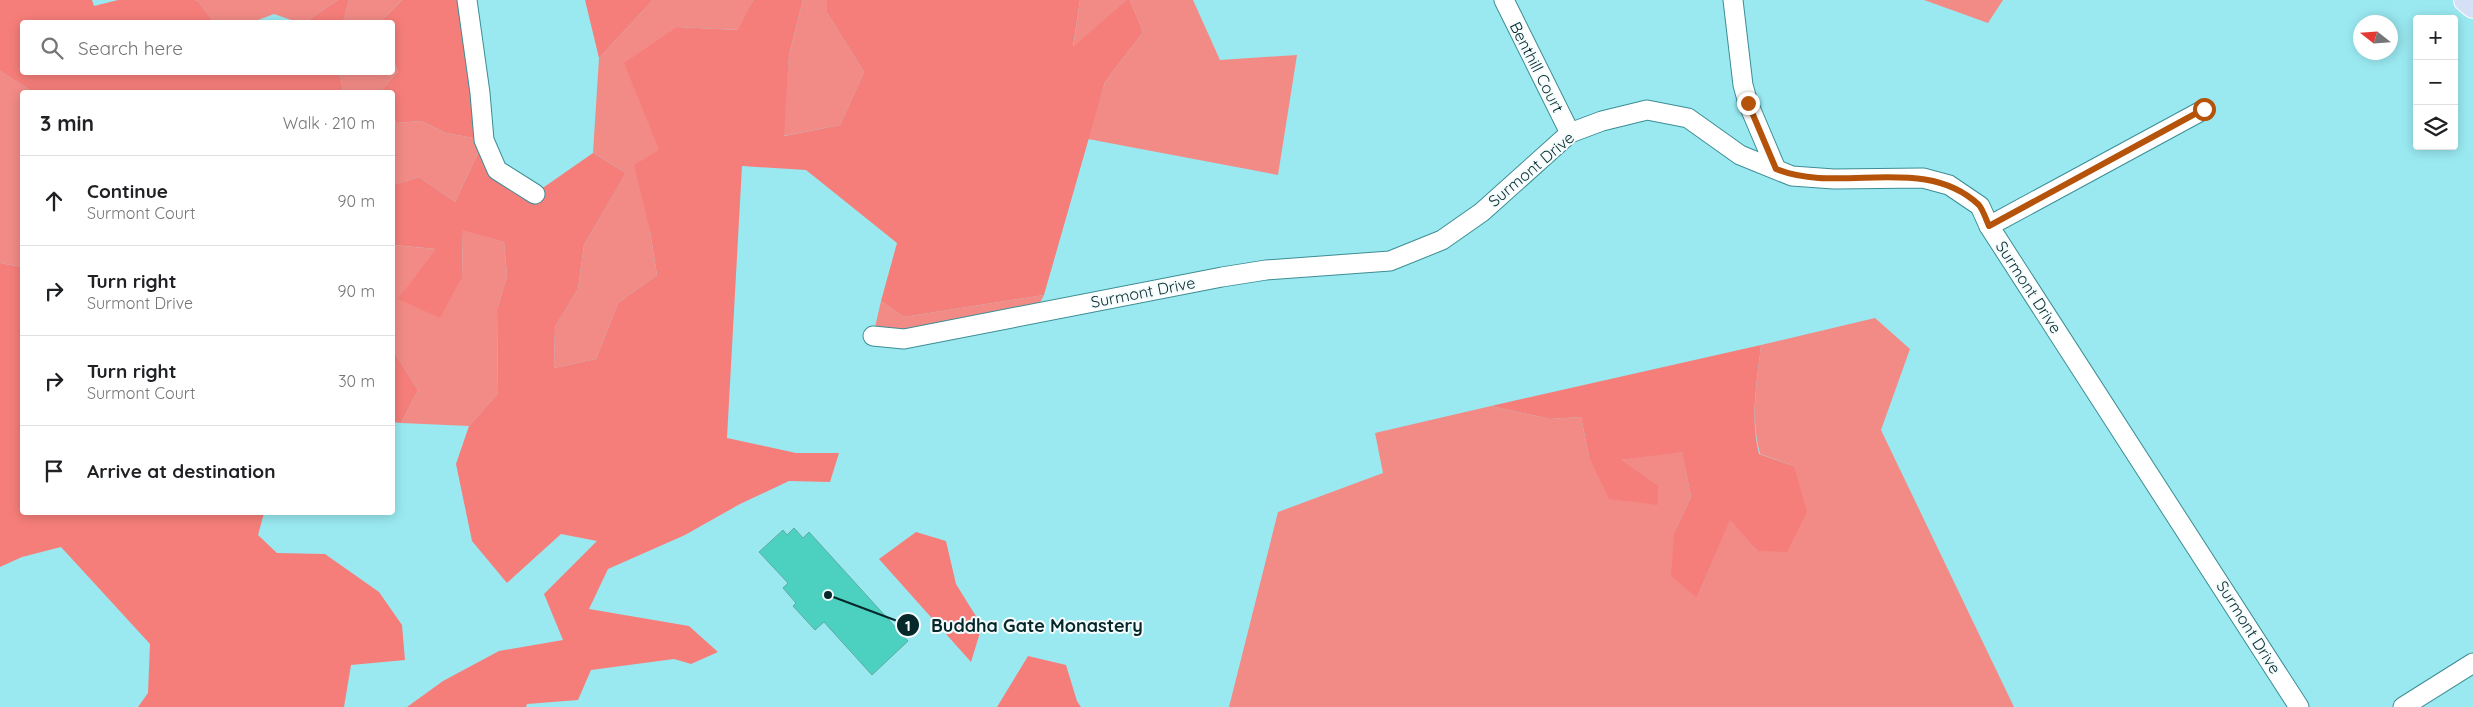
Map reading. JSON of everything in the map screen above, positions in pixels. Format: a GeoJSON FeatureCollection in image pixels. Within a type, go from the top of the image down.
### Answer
{"type":"FeatureCollection","features":[{"type":"Feature","properties":{"kind":"main road"},"geometry":{"type":"LineString","coordinates":[[2466,0],[2473,6]]}},
{"type":"Feature","properties":{"kind":"street"},"geometry":{"type":"LineString","coordinates":[[467,0],[480,93],[484,140],[496,170],[534,194]]}},
{"type":"Feature","properties":{"kind":"street","name":"Benthill Court"},"geometry":{"type":"LineString","coordinates":[[1504,0],[1570,133]]}},
{"type":"Feature","properties":{"kind":"street"},"geometry":{"type":"LineString","coordinates":[[1733,0],[1739,65],[1745,94],[1776,169]]}},
{"type":"Feature","properties":{"kind":"street"},"geometry":{"type":"LineString","coordinates":[[1989,226],[2204,109]]}},
{"type":"Feature","properties":{"kind":"street","name":"Surmont Drive"},"geometry":{"type":"LineString","coordinates":[[873,336],[904,339],[1266,270],[1390,261],[1442,240],[1482,212],[1570,133],[1602,121],[1647,110],[1688,118],[1740,155],[1792,176],[1834,179],[1923,178],[1949,185],[1980,206],[1989,226],[2299,707]]}},
{"type":"Feature","properties":{"kind":"street"},"geometry":{"type":"LineString","coordinates":[[2403,707],[2473,663]]}},
{"type":"Feature","properties":{"kind":"shaded area"},"geometry":{"type":"Polygon","coordinates":[[[0,0],[92,0],[94,6],[118,0],[195,0],[198,1],[212,20],[20,20],[20,75],[340,75],[343,90],[30,90],[0,71],[0,0]]]}},
{"type":"Feature","properties":{"kind":"shaded area"},"geometry":{"type":"Polygon","coordinates":[[[195,0],[338,0],[308,20],[291,20],[274,14],[258,20],[212,20],[198,1],[195,0]]]}},
{"type":"Feature","properties":{"kind":"shaded area"},"geometry":{"type":"Polygon","coordinates":[[[338,0],[349,0],[344,20],[308,20],[338,0]]]}},
{"type":"Feature","properties":{"kind":"shaded area"},"geometry":{"type":"Polygon","coordinates":[[[349,0],[402,0],[382,20],[344,20],[349,0]]]}},
{"type":"Feature","properties":{"kind":"shaded area"},"geometry":{"type":"Polygon","coordinates":[[[402,0],[467,0],[497,170],[534,194],[593,153],[626,173],[584,245],[578,289],[555,327],[554,368],[596,359],[618,303],[657,275],[650,231],[634,165],[659,150],[624,63],[677,27],[738,30],[753,0],[803,0],[789,55],[784,136],[840,125],[864,72],[827,13],[827,0],[1080,0],[1073,47],[1126,0],[1130,0],[1143,32],[1105,82],[1044,295],[904,317],[881,301],[897,243],[806,170],[742,166],[727,438],[796,453],[839,453],[830,482],[789,481],[740,504],[685,535],[608,569],[589,609],[689,626],[718,652],[691,664],[674,659],[591,670],[578,700],[527,704],[526,707],[407,707],[443,681],[499,651],[563,640],[544,594],[597,541],[561,534],[507,583],[472,541],[456,464],[469,426],[498,393],[497,310],[507,276],[504,242],[463,230],[462,277],[440,318],[398,299],[436,249],[395,245],[395,184],[419,177],[455,202],[484,140],[446,133],[421,121],[396,123],[395,90],[382,89],[398,72],[395,64],[395,20],[382,20],[402,0]]]}},
{"type":"Feature","properties":{"kind":"shaded area"},"geometry":{"type":"Polygon","coordinates":[[[585,0],[653,0],[599,58],[585,0]]]}},
{"type":"Feature","properties":{"kind":"shaded area"},"geometry":{"type":"Polygon","coordinates":[[[653,0],[753,0],[739,30],[677,27],[650,231],[657,275],[618,303],[596,359],[554,368],[555,327],[578,289],[584,245],[626,173],[593,153],[599,58],[653,0]]]}},
{"type":"Feature","properties":{"kind":"shaded area"},"geometry":{"type":"Polygon","coordinates":[[[803,0],[827,0],[827,13],[864,72],[840,125],[783,136],[789,55],[803,0]]]}},
{"type":"Feature","properties":{"kind":"shaded area"},"geometry":{"type":"Polygon","coordinates":[[[1080,0],[1126,0],[1073,48],[1080,0]]]}},
{"type":"Feature","properties":{"kind":"shaded area"},"geometry":{"type":"Polygon","coordinates":[[[1130,0],[1193,0],[1220,60],[1297,55],[1278,175],[1088,139],[1105,82],[1143,32],[1130,0]]]}},
{"type":"Feature","properties":{"kind":"shaded area"},"geometry":{"type":"Polygon","coordinates":[[[1924,0],[2003,0],[1988,23],[1924,0]]]}},
{"type":"Feature","properties":{"kind":"shaded area"},"geometry":{"type":"Polygon","coordinates":[[[395,64],[398,72],[383,90],[343,90],[340,75],[395,75],[395,64]]]}},
{"type":"Feature","properties":{"kind":"shaded area"},"geometry":{"type":"Polygon","coordinates":[[[0,71],[30,90],[20,90],[20,267],[0,263],[0,71]]]}},
{"type":"Feature","properties":{"kind":"shaded area"},"geometry":{"type":"Polygon","coordinates":[[[395,121],[396,123],[421,121],[446,133],[484,140],[455,202],[419,177],[395,184],[395,121]]]}},
{"type":"Feature","properties":{"kind":"shaded area"},"geometry":{"type":"Polygon","coordinates":[[[463,229],[504,242],[507,276],[497,310],[498,393],[469,426],[401,423],[418,390],[395,353],[395,245],[436,249],[462,277],[463,229]]]}},
{"type":"Feature","properties":{"kind":"shaded area"},"geometry":{"type":"Polygon","coordinates":[[[0,263],[20,267],[20,515],[263,515],[258,535],[277,553],[325,554],[379,592],[402,625],[405,660],[351,665],[344,707],[138,707],[148,693],[150,644],[61,547],[22,557],[0,567],[0,263]]]}},
{"type":"Feature","properties":{"kind":"shaded area"},"geometry":{"type":"Polygon","coordinates":[[[1044,295],[1035,313],[873,336],[881,301],[904,317],[1044,295]]]}},
{"type":"Feature","properties":{"kind":"shaded area"},"geometry":{"type":"Polygon","coordinates":[[[1875,318],[1910,349],[1881,430],[2014,707],[1229,707],[1278,512],[1383,473],[1375,433],[1491,406],[1550,419],[1581,417],[1589,457],[1658,485],[1620,460],[1682,451],[1691,497],[1674,533],[1697,598],[1730,519],[1757,551],[1794,466],[1760,454],[1755,427],[1755,413],[1761,345],[1875,318]]]}},
{"type":"Feature","properties":{"kind":"shaded area"},"geometry":{"type":"Polygon","coordinates":[[[1761,345],[1755,413],[1756,440],[1759,454],[1794,466],[1807,512],[1787,552],[1757,551],[1730,520],[1697,598],[1671,576],[1674,533],[1691,497],[1682,452],[1621,460],[1658,485],[1658,505],[1609,499],[1589,457],[1581,417],[1550,419],[1491,406],[1761,345]]]}},
{"type":"Feature","properties":{"kind":"shaded area"},"geometry":{"type":"Polygon","coordinates":[[[395,353],[418,390],[401,423],[395,422],[395,353]]]}},
{"type":"Feature","properties":{"kind":"shaded area"},"geometry":{"type":"Polygon","coordinates":[[[916,532],[946,541],[956,584],[982,626],[971,662],[879,559],[916,532]]]}},
{"type":"Feature","properties":{"kind":"shaded area"},"geometry":{"type":"Polygon","coordinates":[[[1028,656],[1066,665],[1077,701],[1081,707],[997,707],[1028,656]]]}},
{"type":"Feature","properties":{"kind":"building"},"geometry":{"type":"Polygon","coordinates":[[[794,528],[803,538],[809,532],[908,641],[872,675],[824,622],[815,630],[793,606],[796,603],[783,588],[788,583],[759,552],[783,530],[787,535],[794,528]]]}},
{"type":"Feature","properties":{"kind":"place","name":"Buddha Gate Monastery"},"geometry":{"type":"Point","coordinates":[828,595]}},
{"type":"Feature","properties":{"kind":"route"},"geometry":{"type":"LineString","coordinates":[[1748,103],[1776,169],[1792,176],[1834,179],[1923,178],[1949,185],[1980,206],[1989,226],[2204,109]]}}]}
